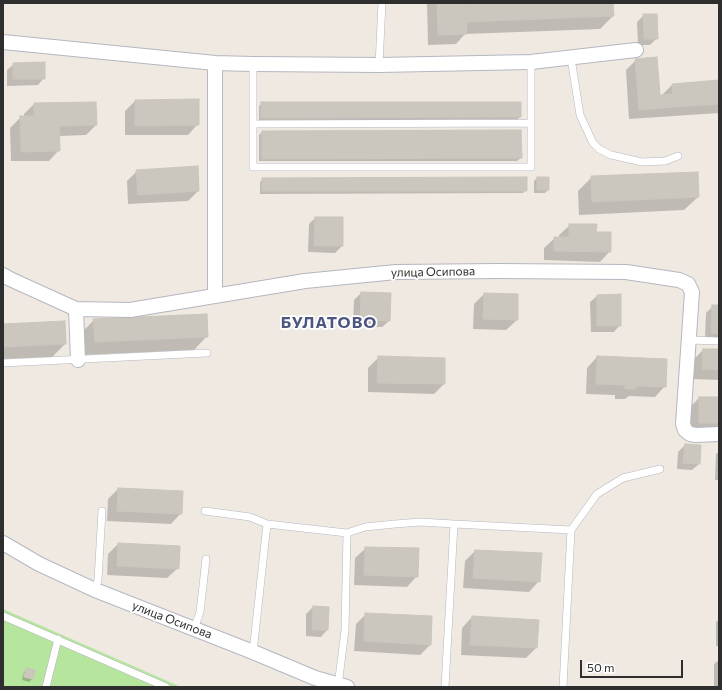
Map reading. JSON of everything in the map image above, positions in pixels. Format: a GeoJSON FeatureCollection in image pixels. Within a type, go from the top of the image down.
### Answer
{"type":"FeatureCollection","features":[{"type":"Feature","properties":{"kind":"street"},"geometry":{"type":"LineString","coordinates":[[3,42],[215,63],[253,64],[379,65],[531,62],[636,50]]}},
{"type":"Feature","properties":{"kind":"street"},"geometry":{"type":"LineString","coordinates":[[215,63],[215,296]]}},
{"type":"Feature","properties":{"kind":"street","name":"улица Осипова"},"geometry":{"type":"LineString","coordinates":[[3,275],[76,309],[130,310],[305,281],[396,272],[626,272],[679,280],[688,284],[692,292],[683,424],[685,430],[690,434],[719,434]]}},
{"type":"Feature","properties":{"kind":"street"},"geometry":{"type":"LineString","coordinates":[[76,309],[78,360]]}},
{"type":"Feature","properties":{"kind":"street","name":"улица Осипова"},"geometry":{"type":"LineString","coordinates":[[3,543],[39,564],[95,590],[253,652],[314,678],[341,686]]}},
{"type":"Feature","properties":{"kind":"lane"},"geometry":{"type":"LineString","coordinates":[[379,65],[382,3]]}},
{"type":"Feature","properties":{"kind":"lane"},"geometry":{"type":"LineString","coordinates":[[571,58],[580,115],[593,143],[599,150],[611,155],[642,162],[665,161],[678,156]]}},
{"type":"Feature","properties":{"kind":"lane"},"geometry":{"type":"LineString","coordinates":[[253,64],[253,167],[531,167],[531,62]]}},
{"type":"Feature","properties":{"kind":"lane"},"geometry":{"type":"LineString","coordinates":[[253,124],[531,123]]}},
{"type":"Feature","properties":{"kind":"lane"},"geometry":{"type":"LineString","coordinates":[[689,340],[719,341]]}},
{"type":"Feature","properties":{"kind":"lane"},"geometry":{"type":"LineString","coordinates":[[3,363],[208,353]]}},
{"type":"Feature","properties":{"kind":"lane"},"geometry":{"type":"LineString","coordinates":[[563,687],[571,530],[597,494],[623,478],[660,469]]}},
{"type":"Feature","properties":{"kind":"lane"},"geometry":{"type":"LineString","coordinates":[[95,590],[98,580],[102,511]]}},
{"type":"Feature","properties":{"kind":"lane"},"geometry":{"type":"LineString","coordinates":[[205,511],[250,517],[267,524],[347,533],[365,527],[420,522],[571,530]]}},
{"type":"Feature","properties":{"kind":"lane"},"geometry":{"type":"LineString","coordinates":[[253,652],[267,524]]}},
{"type":"Feature","properties":{"kind":"lane"},"geometry":{"type":"LineString","coordinates":[[445,687],[454,524]]}},
{"type":"Feature","properties":{"kind":"lane"},"geometry":{"type":"LineString","coordinates":[[341,686],[345,630],[347,533]]}},
{"type":"Feature","properties":{"kind":"lane"},"geometry":{"type":"LineString","coordinates":[[194,629],[200,612],[206,559]]}},
{"type":"Feature","properties":{"kind":"lane"},"geometry":{"type":"LineString","coordinates":[[3,616],[161,686]]}},
{"type":"Feature","properties":{"kind":"lane"},"geometry":{"type":"LineString","coordinates":[[46,687],[58,640]]}},
{"type":"Feature","properties":{"kind":"green space"},"geometry":{"type":"Polygon","coordinates":[[[3,609],[181,687],[3,687],[3,609]]]}},
{"type":"Feature","properties":{"kind":"building"},"geometry":{"type":"Polygon","coordinates":[[[437,3],[466,3],[467,34],[438,35],[437,3]]]}},
{"type":"Feature","properties":{"kind":"building"},"geometry":{"type":"Polygon","coordinates":[[[466,3],[613,3],[614,16],[466,22],[466,3]]]}},
{"type":"Feature","properties":{"kind":"building"},"geometry":{"type":"Polygon","coordinates":[[[643,14],[657,14],[658,39],[644,39],[643,14]]]}},
{"type":"Feature","properties":{"kind":"building"},"geometry":{"type":"Polygon","coordinates":[[[657,57],[660,95],[672,94],[673,107],[639,110],[635,59],[657,57]]]}},
{"type":"Feature","properties":{"kind":"building"},"geometry":{"type":"Polygon","coordinates":[[[45,62],[45,79],[13,79],[13,63],[45,62]]]}},
{"type":"Feature","properties":{"kind":"building"},"geometry":{"type":"Polygon","coordinates":[[[719,80],[719,104],[673,107],[672,84],[719,80]]]}},
{"type":"Feature","properties":{"kind":"building"},"geometry":{"type":"Polygon","coordinates":[[[199,99],[199,125],[135,126],[135,100],[199,99]]]}},
{"type":"Feature","properties":{"kind":"building"},"geometry":{"type":"Polygon","coordinates":[[[96,102],[97,125],[59,126],[59,116],[34,116],[34,103],[96,102]]]}},
{"type":"Feature","properties":{"kind":"building"},"geometry":{"type":"Polygon","coordinates":[[[261,102],[521,102],[521,117],[261,118],[261,102]]]}},
{"type":"Feature","properties":{"kind":"building"},"geometry":{"type":"Polygon","coordinates":[[[20,116],[59,116],[60,151],[21,152],[20,116]]]}},
{"type":"Feature","properties":{"kind":"building"},"geometry":{"type":"Polygon","coordinates":[[[521,130],[522,158],[262,159],[262,131],[521,130]]]}},
{"type":"Feature","properties":{"kind":"building"},"geometry":{"type":"Polygon","coordinates":[[[198,166],[199,191],[138,195],[136,170],[198,166]]]}},
{"type":"Feature","properties":{"kind":"building"},"geometry":{"type":"Polygon","coordinates":[[[698,172],[699,197],[592,202],[591,176],[698,172]]]}},
{"type":"Feature","properties":{"kind":"building"},"geometry":{"type":"Polygon","coordinates":[[[527,177],[527,191],[262,191],[262,178],[527,177]]]}},
{"type":"Feature","properties":{"kind":"building"},"geometry":{"type":"Polygon","coordinates":[[[537,177],[549,177],[549,190],[537,190],[537,177]]]}},
{"type":"Feature","properties":{"kind":"building"},"geometry":{"type":"Polygon","coordinates":[[[315,217],[343,217],[343,246],[314,246],[315,217]]]}},
{"type":"Feature","properties":{"kind":"building"},"geometry":{"type":"Polygon","coordinates":[[[569,224],[597,224],[596,232],[611,232],[611,252],[554,251],[554,237],[569,237],[569,224]]]}},
{"type":"Feature","properties":{"kind":"building"},"geometry":{"type":"Polygon","coordinates":[[[361,292],[391,293],[390,321],[360,320],[361,292]]]}},
{"type":"Feature","properties":{"kind":"building"},"geometry":{"type":"Polygon","coordinates":[[[484,293],[518,294],[518,320],[483,319],[484,293]]]}},
{"type":"Feature","properties":{"kind":"building"},"geometry":{"type":"Polygon","coordinates":[[[621,294],[621,326],[597,326],[597,295],[621,294]]]}},
{"type":"Feature","properties":{"kind":"building"},"geometry":{"type":"Polygon","coordinates":[[[712,305],[719,305],[719,334],[711,333],[712,305]]]}},
{"type":"Feature","properties":{"kind":"building"},"geometry":{"type":"Polygon","coordinates":[[[207,314],[208,337],[95,342],[93,319],[207,314]]]}},
{"type":"Feature","properties":{"kind":"building"},"geometry":{"type":"Polygon","coordinates":[[[65,321],[66,344],[3,347],[3,324],[65,321]]]}},
{"type":"Feature","properties":{"kind":"building"},"geometry":{"type":"Polygon","coordinates":[[[703,349],[719,349],[719,370],[702,369],[703,349]]]}},
{"type":"Feature","properties":{"kind":"building"},"geometry":{"type":"Polygon","coordinates":[[[378,356],[445,358],[445,384],[377,383],[378,356]]]}},
{"type":"Feature","properties":{"kind":"building"},"geometry":{"type":"Polygon","coordinates":[[[597,356],[667,359],[666,387],[636,386],[636,389],[625,389],[625,385],[596,384],[597,356]]]}},
{"type":"Feature","properties":{"kind":"building"},"geometry":{"type":"Polygon","coordinates":[[[699,397],[719,397],[719,423],[699,423],[699,397]]]}},
{"type":"Feature","properties":{"kind":"building"},"geometry":{"type":"Polygon","coordinates":[[[685,444],[701,445],[700,464],[683,463],[685,444]]]}},
{"type":"Feature","properties":{"kind":"building"},"geometry":{"type":"Polygon","coordinates":[[[118,488],[183,491],[182,514],[117,511],[118,488]]]}},
{"type":"Feature","properties":{"kind":"building"},"geometry":{"type":"Polygon","coordinates":[[[118,543],[180,546],[179,569],[117,566],[118,543]]]}},
{"type":"Feature","properties":{"kind":"building"},"geometry":{"type":"Polygon","coordinates":[[[365,547],[419,548],[418,577],[364,575],[365,547]]]}},
{"type":"Feature","properties":{"kind":"building"},"geometry":{"type":"Polygon","coordinates":[[[475,550],[542,553],[540,582],[473,578],[475,550]]]}},
{"type":"Feature","properties":{"kind":"building"},"geometry":{"type":"Polygon","coordinates":[[[313,606],[329,607],[328,630],[312,630],[313,606]]]}},
{"type":"Feature","properties":{"kind":"building"},"geometry":{"type":"Polygon","coordinates":[[[365,613],[432,616],[431,645],[364,641],[365,613]]]}},
{"type":"Feature","properties":{"kind":"building"},"geometry":{"type":"Polygon","coordinates":[[[472,616],[539,620],[537,648],[470,645],[472,616]]]}},
{"type":"Feature","properties":{"kind":"building"},"geometry":{"type":"Polygon","coordinates":[[[26,668],[35,670],[33,679],[24,677],[26,668]]]}},
{"type":"Feature","properties":{"kind":"district","name":"БУЛАТОВО"},"geometry":{"type":"Point","coordinates":[329,323]}}]}
